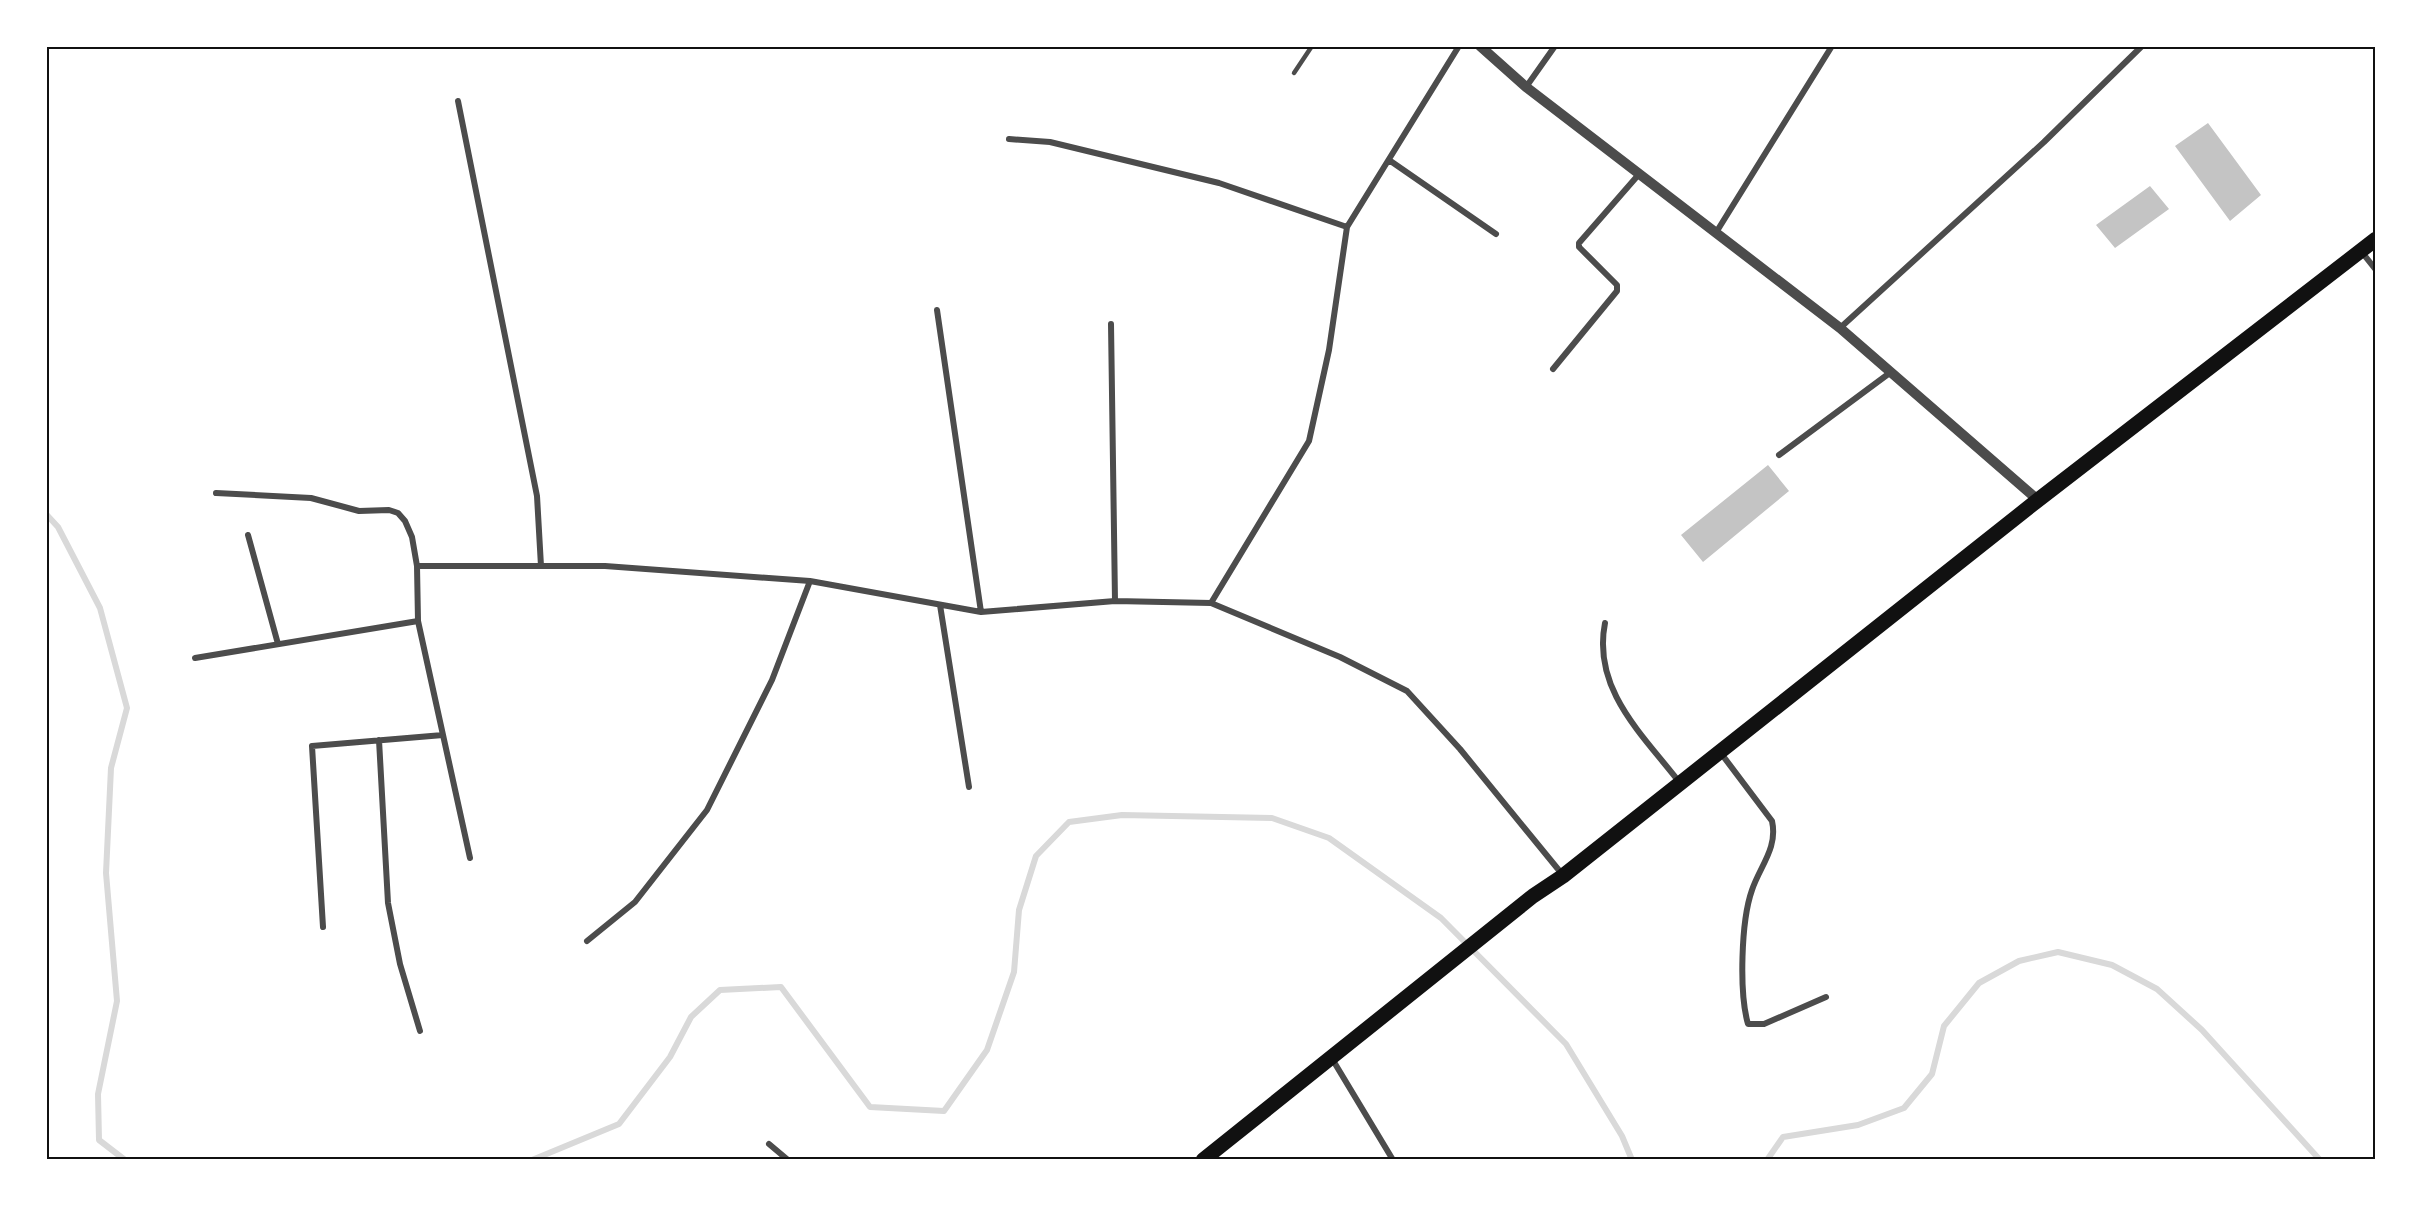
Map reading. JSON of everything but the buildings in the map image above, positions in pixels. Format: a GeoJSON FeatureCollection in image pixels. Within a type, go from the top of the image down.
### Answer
{"type":"FeatureCollection","features":[{"type":"Feature","properties":{"kind":"main road"},"geometry":{"type":"LineString","coordinates":[[1203,1160],[1533,896],[1563,876],[2038,500],[2376,238]]}},
{"type":"Feature","properties":{"kind":"street"},"geometry":{"type":"LineString","coordinates":[[1211,603],[1309,441],[1329,350],[1347,227],[1460,46]]}},
{"type":"Feature","properties":{"kind":"street"},"geometry":{"type":"LineString","coordinates":[[1480,46],[1526,87],[1718,231],[1840,328],[2038,500]]}},
{"type":"Feature","properties":{"kind":"street"},"geometry":{"type":"LineString","coordinates":[[1526,87],[1555,46]]}},
{"type":"Feature","properties":{"kind":"street"},"geometry":{"type":"LineString","coordinates":[[1718,231],[1830,47]]}},
{"type":"Feature","properties":{"kind":"street"},"geometry":{"type":"LineString","coordinates":[[1840,328],[2044,142],[2138,48]]}},
{"type":"Feature","properties":{"kind":"street"},"geometry":{"type":"LineString","coordinates":[[458,101],[537,496],[541,566]]}},
{"type":"Feature","properties":{"kind":"street"},"geometry":{"type":"LineString","coordinates":[[1009,139],[1050,142],[1219,183],[1347,227]]}},
{"type":"Feature","properties":{"kind":"street"},"geometry":{"type":"LineString","coordinates":[[1389,160],[1496,234]]}},
{"type":"Feature","properties":{"kind":"street"},"geometry":{"type":"LineString","coordinates":[[1553,369],[1617,291],[1617,285],[1579,247],[1579,243],[1640,173]]}},
{"type":"Feature","properties":{"kind":"street"},"geometry":{"type":"LineString","coordinates":[[2361,250],[2376,270]]}},
{"type":"Feature","properties":{"kind":"street"},"geometry":{"type":"LineString","coordinates":[[937,309],[981,612]]}},
{"type":"Feature","properties":{"kind":"street"},"geometry":{"type":"LineString","coordinates":[[1111,324],[1115,601]]}},
{"type":"Feature","properties":{"kind":"street"},"geometry":{"type":"LineString","coordinates":[[1779,454],[1891,372]]}},
{"type":"Feature","properties":{"kind":"street"},"geometry":{"type":"LineString","coordinates":[[216,493],[311,498],[359,511],[389,510],[398,513],[405,521],[412,537],[417,566],[418,621],[471,858]]}},
{"type":"Feature","properties":{"kind":"street"},"geometry":{"type":"LineString","coordinates":[[248,535],[278,644]]}},
{"type":"Feature","properties":{"kind":"street"},"geometry":{"type":"LineString","coordinates":[[417,566],[605,566],[810,581],[981,612],[1115,601],[1211,603],[1340,657],[1407,692],[1460,749],[1563,876]]}},
{"type":"Feature","properties":{"kind":"street"},"geometry":{"type":"LineString","coordinates":[[587,941],[635,902],[707,810],[772,680],[810,581]]}},
{"type":"Feature","properties":{"kind":"street"},"geometry":{"type":"LineString","coordinates":[[940,605],[969,787]]}},
{"type":"Feature","properties":{"kind":"street"},"geometry":{"type":"LineString","coordinates":[[195,658],[418,621]]}},
{"type":"Feature","properties":{"kind":"street"},"geometry":{"type":"LineString","coordinates":[[1605,623],[1602,658],[1607,678],[1616,697],[1680,783]]}},
{"type":"Feature","properties":{"kind":"street"},"geometry":{"type":"LineString","coordinates":[[323,927],[312,746],[443,735]]}},
{"type":"Feature","properties":{"kind":"street"},"geometry":{"type":"LineString","coordinates":[[379,740],[388,903],[400,964],[420,1031]]}},
{"type":"Feature","properties":{"kind":"street"},"geometry":{"type":"LineString","coordinates":[[1720,751],[1772,821],[1774,832],[1774,844],[1752,890],[1747,909],[1742,983],[1748,1024],[1764,1024],[1826,997]]}},
{"type":"Feature","properties":{"kind":"street"},"geometry":{"type":"LineString","coordinates":[[1330,1057],[1393,1160]]}},
{"type":"Feature","properties":{"kind":"street"},"geometry":{"type":"LineString","coordinates":[[769,1144],[788,1160]]}},
{"type":"Feature","properties":{"kind":"lane"},"geometry":{"type":"LineString","coordinates":[[1294,73],[1312,46]]}},
{"type":"Feature","properties":{"kind":"waterway"},"geometry":{"type":"LineString","coordinates":[[46,514],[58,527],[100,608],[127,708],[111,768],[106,873],[117,1001],[98,1094],[99,1140],[125,1160]]}},
{"type":"Feature","properties":{"kind":"waterway"},"geometry":{"type":"LineString","coordinates":[[532,1160],[619,1124],[670,1057],[691,1017],[720,990],[781,987],[870,1107],[944,1111],[987,1050],[1014,972],[1019,910],[1036,856],[1069,822],[1122,815],[1272,818],[1329,838],[1441,918],[1566,1044],[1622,1136],[1632,1160]]}},
{"type":"Feature","properties":{"kind":"waterway"},"geometry":{"type":"LineString","coordinates":[[1767,1160],[1783,1137],[1858,1125],[1904,1108],[1932,1074],[1944,1026],[1979,983],[2019,961],[2058,952],[2112,965],[2157,989],[2202,1030],[2320,1160]]}}]}
